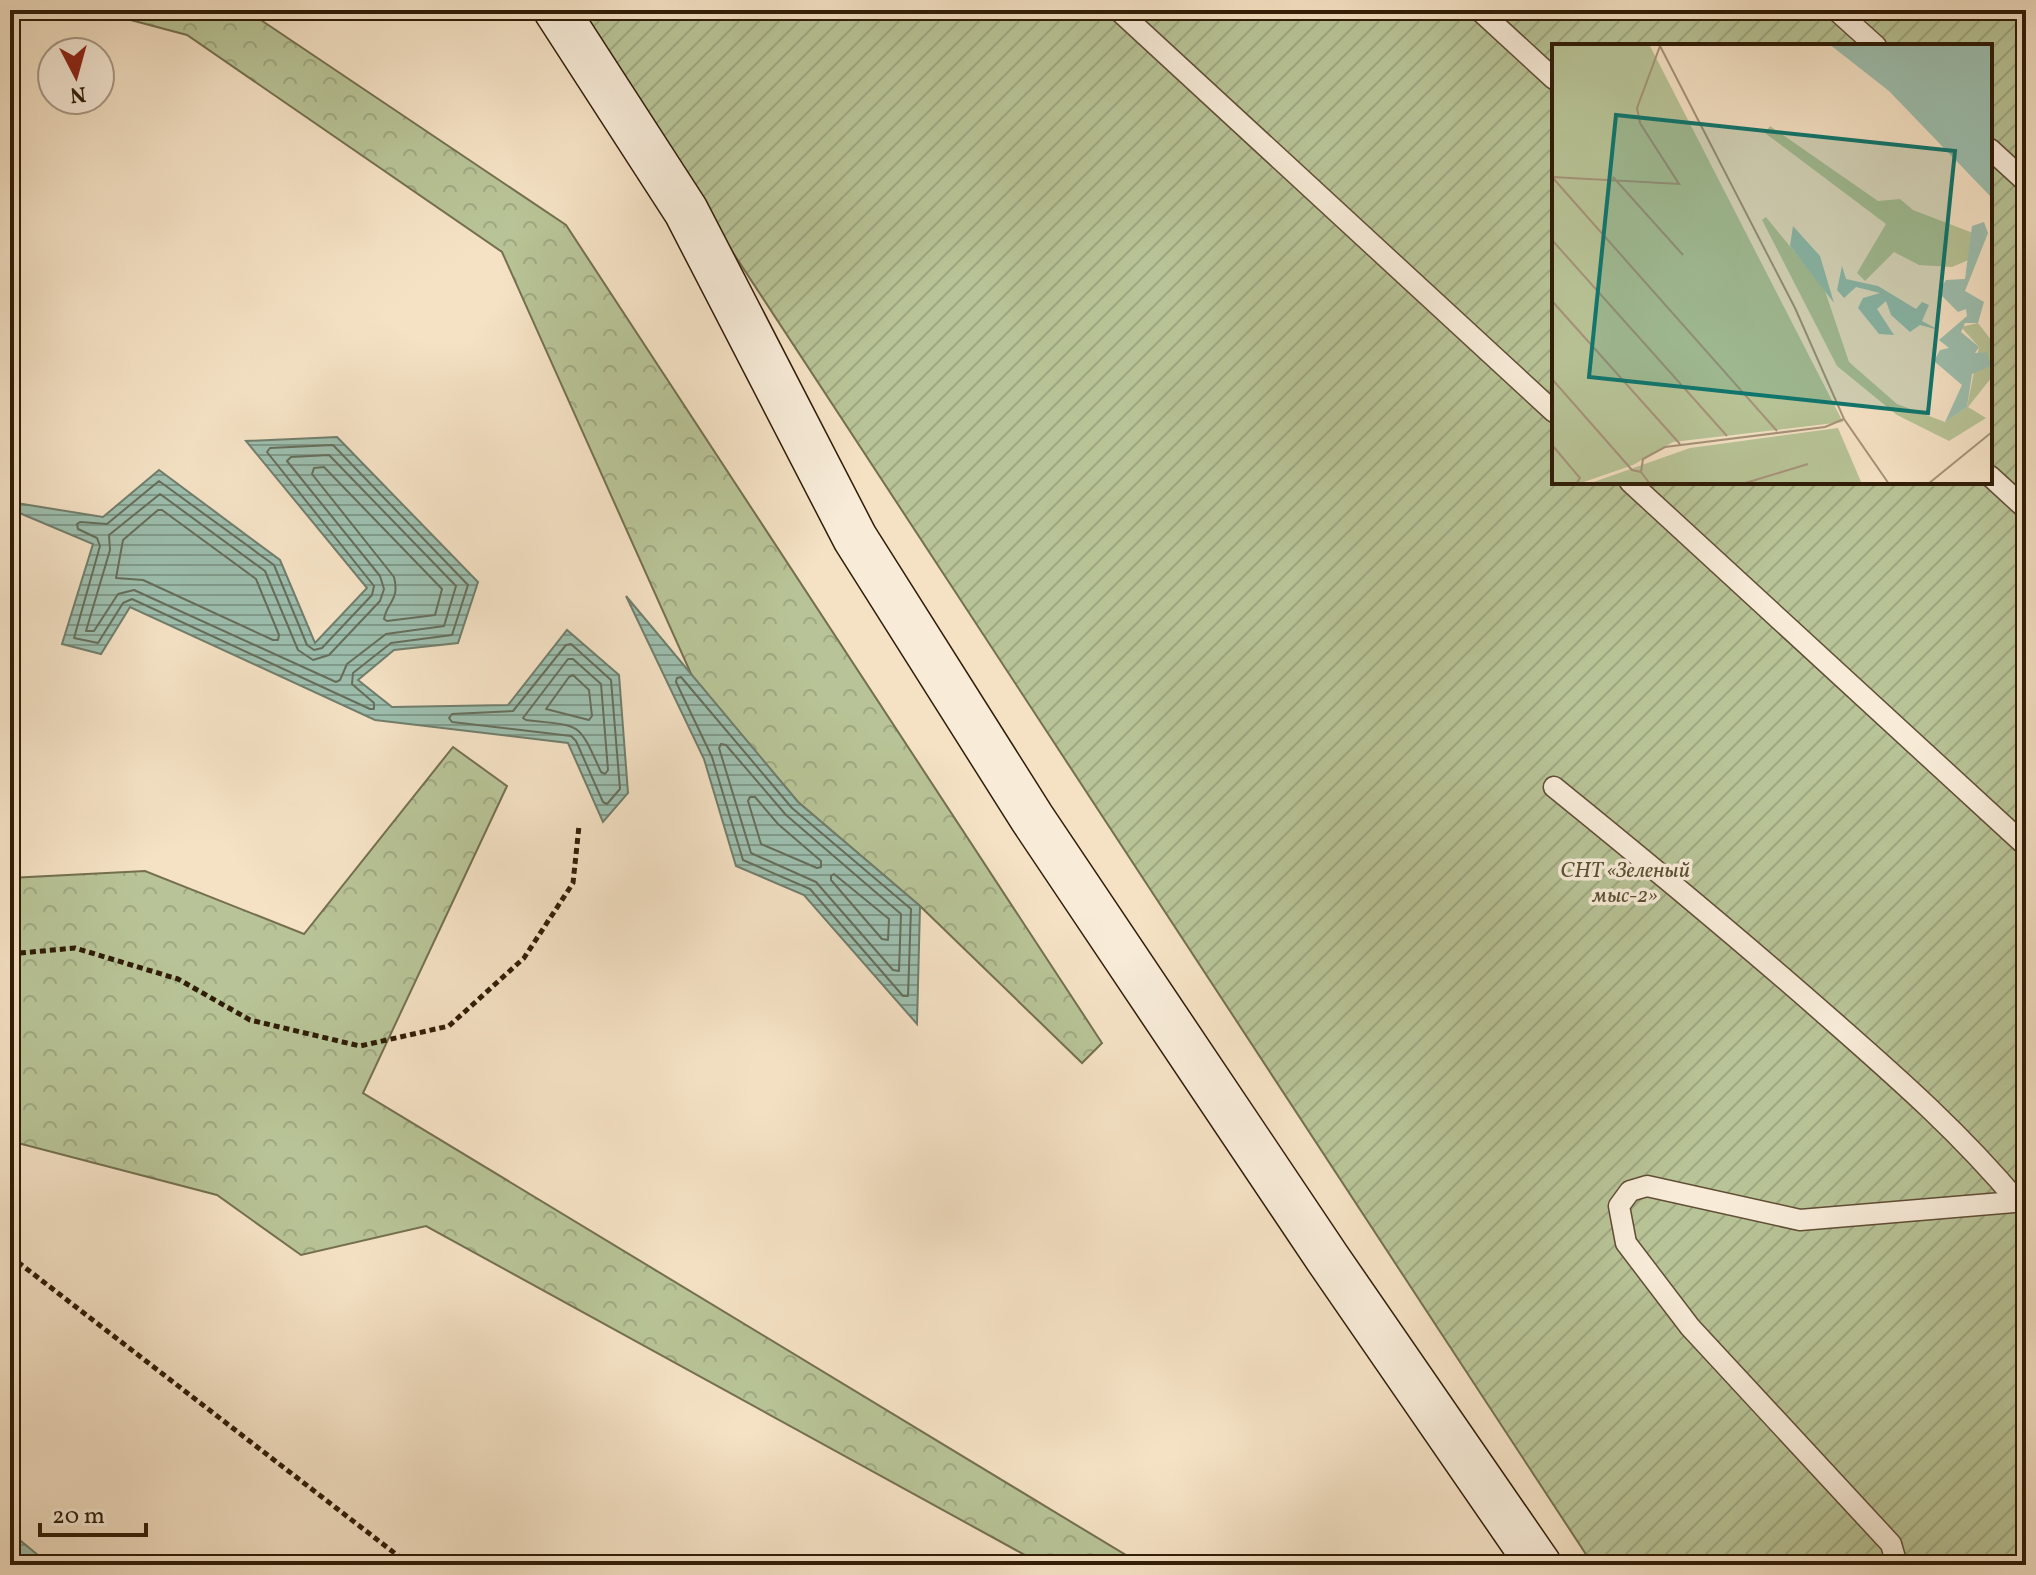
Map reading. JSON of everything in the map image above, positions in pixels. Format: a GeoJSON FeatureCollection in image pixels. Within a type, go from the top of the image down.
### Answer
{"type":"FeatureCollection","features":[{"type":"Feature","properties":{"kind":"street"},"geometry":{"type":"LineString","coordinates":[[556,10],[686,211],[863,551],[1032,818],[1328,1259],[1539,1565]]}},
{"type":"Feature","properties":{"kind":"lane"},"geometry":{"type":"LineString","coordinates":[[1118,10],[1552,410]]}},
{"type":"Feature","properties":{"kind":"lane"},"geometry":{"type":"LineString","coordinates":[[1479,10],[1552,77]]}},
{"type":"Feature","properties":{"kind":"lane"},"geometry":{"type":"LineString","coordinates":[[1836,10],[1874,44]]}},
{"type":"Feature","properties":{"kind":"lane"},"geometry":{"type":"LineString","coordinates":[[1992,151],[2026,182]]}},
{"type":"Feature","properties":{"kind":"lane"},"geometry":{"type":"LineString","coordinates":[[1992,478],[2026,509]]}},
{"type":"Feature","properties":{"kind":"lane"},"geometry":{"type":"LineString","coordinates":[[1632,484],[2026,846]]}},
{"type":"Feature","properties":{"kind":"lane"},"geometry":{"type":"LineString","coordinates":[[1554,787],[1731,931],[1908,1087],[1978,1154],[2022,1202]]}},
{"type":"Feature","properties":{"kind":"lane"},"geometry":{"type":"LineString","coordinates":[[1897,1565],[1891,1544],[1681,1315],[1626,1243],[1619,1206],[1630,1191],[1647,1186],[1800,1220],[2022,1202]]}},
{"type":"Feature","properties":{"kind":"path"},"geometry":{"type":"LineString","coordinates":[[10,954],[75,948],[178,979],[250,1020],[360,1046],[449,1026],[524,958],[573,883],[579,826]]}},
{"type":"Feature","properties":{"kind":"path"},"geometry":{"type":"LineString","coordinates":[[10,1256],[410,1565]]}},
{"type":"Feature","properties":{"kind":"green space"},"geometry":{"type":"Polygon","coordinates":[[[93,10],[246,10],[566,225],[1102,1043],[1082,1063],[920,906],[798,802],[692,676],[502,252],[187,35],[93,10]]]}},
{"type":"Feature","properties":{"kind":"green space","name":"СНТ «Зеленый мыс-2»"},"geometry":{"type":"Polygon","coordinates":[[[574,10],[2026,10],[2026,1565],[1593,1565],[574,10]]]}},
{"type":"Feature","properties":{"kind":"green space"},"geometry":{"type":"Polygon","coordinates":[[[453,747],[507,786],[363,1093],[1138,1565],[1043,1565],[426,1226],[301,1255],[217,1195],[10,1141],[10,878],[145,871],[304,934],[453,747]]]}},
{"type":"Feature","properties":{"kind":"water"},"geometry":{"type":"Polygon","coordinates":[[[337,437],[478,582],[458,643],[394,650],[358,680],[392,707],[508,705],[567,630],[619,675],[628,793],[603,822],[568,743],[375,720],[130,607],[101,654],[62,644],[93,544],[10,509],[10,502],[103,517],[159,470],[280,560],[315,643],[367,588],[246,441],[337,437]]]}},
{"type":"Feature","properties":{"kind":"water"},"geometry":{"type":"Polygon","coordinates":[[[626,596],[798,802],[920,906],[917,1024],[804,895],[736,866],[704,759],[626,596]]]}},
{"type":"Feature","properties":{"kind":"water"},"geometry":{"type":"Polygon","coordinates":[[[10,1532],[50,1565],[10,1565],[10,1532]]]}}]}
